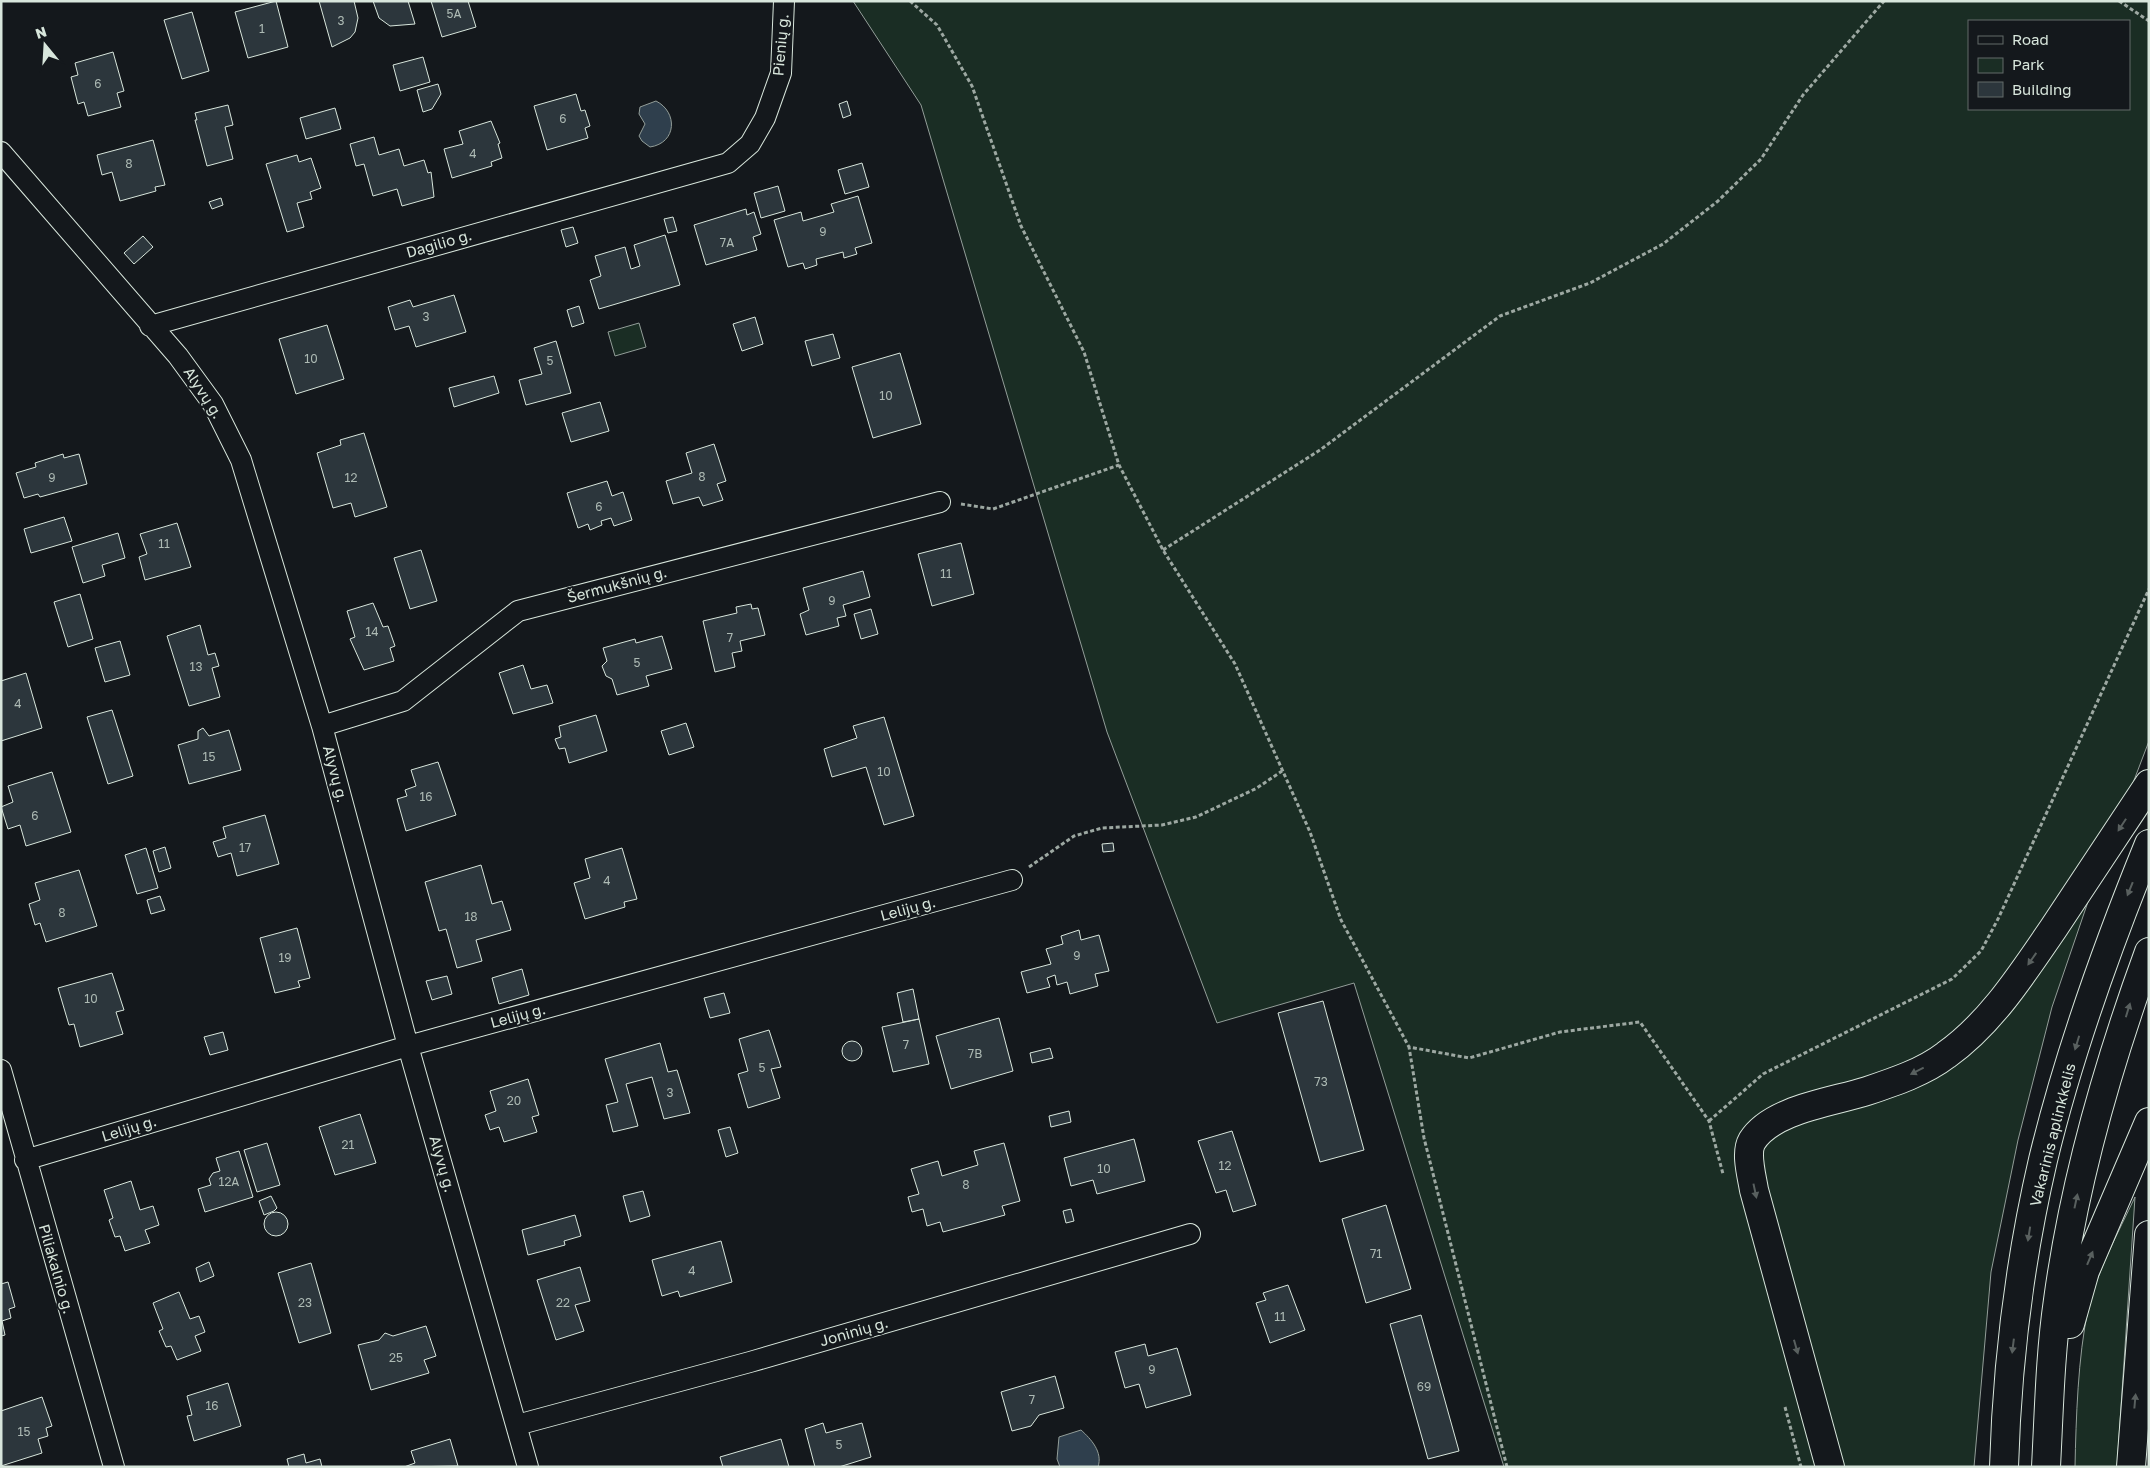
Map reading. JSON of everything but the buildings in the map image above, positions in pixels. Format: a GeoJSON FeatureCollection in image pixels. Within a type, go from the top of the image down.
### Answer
{"type":"FeatureCollection","features":[{"type":"Feature","properties":{"kind":"highway"},"geometry":{"type":"LineString","coordinates":[[1830,1467],[1754,1190],[1750,1162],[1751,1143],[1766,1125],[1789,1114],[1868,1091],[1912,1074],[1945,1056],[1971,1035],[1998,1006],[2027,966],[2149,784]]}},
{"type":"Feature","properties":{"kind":"highway","name":"Vakarinis aplinkkelis"},"geometry":{"type":"LineString","coordinates":[[2004,1467],[2009,1386],[2019,1297],[2043,1160],[2064,1085],[2116,924],[2149,844]]}},
{"type":"Feature","properties":{"kind":"highway"},"geometry":{"type":"LineString","coordinates":[[2046,1467],[2050,1393],[2066,1302],[2086,1156],[2114,1058],[2149,952]]}},
{"type":"Feature","properties":{"kind":"highway"},"geometry":{"type":"LineString","coordinates":[[2066,1302],[2084,1271],[2149,1122]]}},
{"type":"Feature","properties":{"kind":"highway"},"geometry":{"type":"LineString","coordinates":[[2134,1461],[2149,1235]]}},
{"type":"Feature","properties":{"kind":"street","name":"Pienių g."},"geometry":{"type":"LineString","coordinates":[[728,163],[750,144],[765,118],[781,73],[784,1]]}},
{"type":"Feature","properties":{"kind":"street","name":"Alyvų g."},"geometry":{"type":"LineString","coordinates":[[1,152],[178,356],[213,404],[241,460],[322,726],[408,1046],[528,1467]]}},
{"type":"Feature","properties":{"kind":"street","name":"Dagilio g."},"geometry":{"type":"LineString","coordinates":[[150,326],[728,163]]}},
{"type":"Feature","properties":{"kind":"street","name":"Šermukšnių g."},"geometry":{"type":"LineString","coordinates":[[322,726],[403,700],[518,611],[940,502]]}},
{"type":"Feature","properties":{"kind":"street","name":"Lelijų g."},"geometry":{"type":"LineString","coordinates":[[25,1160],[408,1046],[1012,880]]}},
{"type":"Feature","properties":{"kind":"street","name":"Piliakalnio g."},"geometry":{"type":"LineString","coordinates":[[1,1070],[25,1160],[114,1467]]}},
{"type":"Feature","properties":{"kind":"street","name":"Joninių g."},"geometry":{"type":"LineString","coordinates":[[517,1425],[778,1354],[1190,1234]]}},
{"type":"Feature","properties":{"kind":"path"},"geometry":{"type":"LineString","coordinates":[[910,1],[937,25],[972,86],[1021,226],[1084,352],[1119,464],[1163,550],[1235,664],[1310,832],[1341,920],[1410,1047],[1424,1138],[1507,1467]]}},
{"type":"Feature","properties":{"kind":"path"},"geometry":{"type":"LineString","coordinates":[[1163,550],[1320,450],[1500,316],[1590,282],[1662,244],[1718,201],[1762,159],[1803,95],[1884,1]]}},
{"type":"Feature","properties":{"kind":"path"},"geometry":{"type":"LineString","coordinates":[[2119,1],[2149,21]]}},
{"type":"Feature","properties":{"kind":"path"},"geometry":{"type":"LineString","coordinates":[[940,502],[992,508],[1119,464]]}},
{"type":"Feature","properties":{"kind":"path"},"geometry":{"type":"LineString","coordinates":[[1709,1121],[1762,1074],[1952,979],[1981,951],[1998,919],[2149,589]]}},
{"type":"Feature","properties":{"kind":"path"},"geometry":{"type":"LineString","coordinates":[[1012,880],[1074,836],[1102,828],[1162,825],[1196,817],[1249,792],[1282,771]]}},
{"type":"Feature","properties":{"kind":"path"},"geometry":{"type":"LineString","coordinates":[[1410,1047],[1469,1058],[1560,1032],[1640,1022],[1709,1121],[1725,1178]]}},
{"type":"Feature","properties":{"kind":"path"},"geometry":{"type":"LineString","coordinates":[[1783,1400],[1801,1467]]}},
{"type":"Feature","properties":{"kind":"green space"},"geometry":{"type":"Polygon","coordinates":[[[853,1],[2149,1],[2149,741],[2091,893],[2052,1007],[2018,1140],[1991,1272],[1974,1467],[1504,1467],[1354,983],[1217,1023],[1107,732],[921,105],[853,1]]]}},
{"type":"Feature","properties":{"kind":"green space"},"geometry":{"type":"Polygon","coordinates":[[[639,323],[646,347],[615,356],[608,332],[639,323]]]}},
{"type":"Feature","properties":{"kind":"green space"},"geometry":{"type":"Polygon","coordinates":[[[2135,1197],[2117,1467],[2075,1467],[2080,1367],[2088,1310],[2102,1267],[2135,1197]]]}},
{"type":"Feature","properties":{"kind":"water"},"geometry":{"type":"Polygon","coordinates":[[[656,101],[668,112],[671,119],[671,127],[670,134],[665,140],[650,147],[639,136],[645,124],[639,114],[640,107],[656,101]]]}},
{"type":"Feature","properties":{"kind":"water"},"geometry":{"type":"Polygon","coordinates":[[[1081,1430],[1097,1451],[1099,1456],[1098,1467],[1060,1467],[1057,1459],[1059,1437],[1081,1430]]]}}]}
